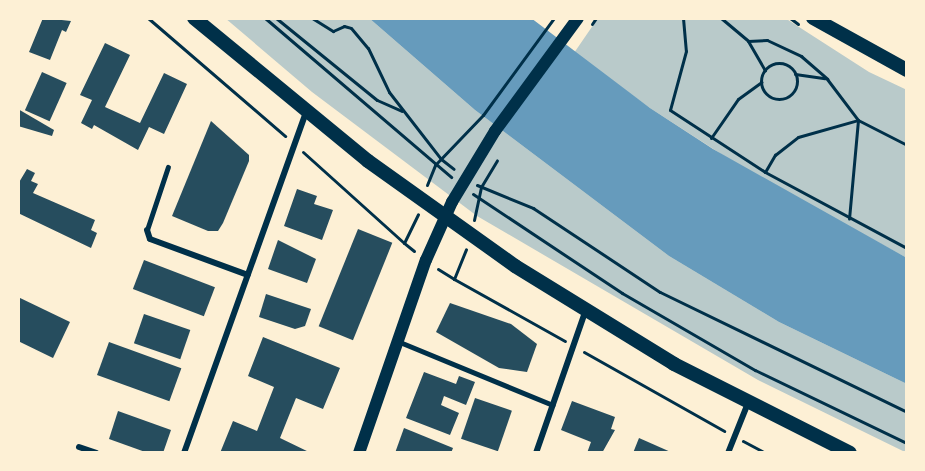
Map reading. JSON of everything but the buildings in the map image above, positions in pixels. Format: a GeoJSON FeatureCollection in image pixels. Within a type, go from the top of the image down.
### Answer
{"type":"FeatureCollection","features":[{"type":"Feature","properties":{"kind":"main road"},"geometry":{"type":"LineString","coordinates":[[194,18],[306,113],[444,218],[585,312],[748,403],[850,453]]}},
{"type":"Feature","properties":{"kind":"main road"},"geometry":{"type":"LineString","coordinates":[[358,453],[444,218],[463,181],[495,131],[578,18]]}},
{"type":"Feature","properties":{"kind":"main road"},"geometry":{"type":"LineString","coordinates":[[813,18],[907,70]]}},
{"type":"Feature","properties":{"kind":"street"},"geometry":{"type":"LineString","coordinates":[[184,453],[306,113]]}},
{"type":"Feature","properties":{"kind":"street"},"geometry":{"type":"LineString","coordinates":[[147,230],[150,239],[248,275]]}},
{"type":"Feature","properties":{"kind":"street"},"geometry":{"type":"LineString","coordinates":[[536,453],[585,312]]}},
{"type":"Feature","properties":{"kind":"street"},"geometry":{"type":"LineString","coordinates":[[728,453],[748,403]]}},
{"type":"Feature","properties":{"kind":"street"},"geometry":{"type":"LineString","coordinates":[[79,447],[96,453]]}},
{"type":"Feature","properties":{"kind":"lane"},"geometry":{"type":"LineString","coordinates":[[147,230],[168,167]]}},
{"type":"Feature","properties":{"kind":"lane"},"geometry":{"type":"LineString","coordinates":[[398,341],[553,405]]}},
{"type":"Feature","properties":{"kind":"path"},"geometry":{"type":"LineString","coordinates":[[148,18],[404,243]]}},
{"type":"Feature","properties":{"kind":"path"},"geometry":{"type":"LineString","coordinates":[[265,18],[435,165],[463,181],[533,208],[660,292],[907,412]]}},
{"type":"Feature","properties":{"kind":"path"},"geometry":{"type":"LineString","coordinates":[[276,18],[377,100],[403,111]]}},
{"type":"Feature","properties":{"kind":"path"},"geometry":{"type":"LineString","coordinates":[[312,18],[333,31],[344,26],[351,28],[368,48],[389,92],[403,111],[441,159],[478,198],[622,293],[755,370],[907,443]]}},
{"type":"Feature","properties":{"kind":"path"},"geometry":{"type":"LineString","coordinates":[[435,165],[483,115],[554,18]]}},
{"type":"Feature","properties":{"kind":"path"},"geometry":{"type":"LineString","coordinates":[[683,18],[686,51],[670,110],[765,172],[849,219],[907,248]]}},
{"type":"Feature","properties":{"kind":"path"},"geometry":{"type":"LineString","coordinates":[[711,138],[738,99],[761,82],[765,70],[748,41],[721,18]]}},
{"type":"Feature","properties":{"kind":"path"},"geometry":{"type":"LineString","coordinates":[[748,41],[767,40],[786,47],[827,79],[858,120],[884,137],[907,145]]}},
{"type":"Feature","properties":{"kind":"path"},"geometry":{"type":"LineString","coordinates":[[765,70],[781,64],[795,74],[827,79]]}},
{"type":"Feature","properties":{"kind":"path"},"geometry":{"type":"LineString","coordinates":[[761,82],[765,92],[780,99],[794,91],[795,74]]}},
{"type":"Feature","properties":{"kind":"path"},"geometry":{"type":"LineString","coordinates":[[765,172],[775,155],[798,137],[858,120]]}},
{"type":"Feature","properties":{"kind":"path"},"geometry":{"type":"LineString","coordinates":[[849,219],[858,120]]}},
{"type":"Feature","properties":{"kind":"path"},"geometry":{"type":"LineString","coordinates":[[478,198],[481,187],[502,151]]}},
{"type":"Feature","properties":{"kind":"path"},"geometry":{"type":"LineString","coordinates":[[454,279],[766,453]]}},
{"type":"Feature","properties":{"kind":"shaded area"},"geometry":{"type":"Polygon","coordinates":[[[225,18],[369,18],[475,110],[669,256],[779,322],[907,384],[907,453],[758,380],[477,216],[312,92],[225,18]]]}},
{"type":"Feature","properties":{"kind":"shaded area"},"geometry":{"type":"Polygon","coordinates":[[[598,18],[785,18],[869,72],[907,90],[907,258],[749,172],[650,108],[574,53],[598,18]]]}},
{"type":"Feature","properties":{"kind":"water"},"geometry":{"type":"Polygon","coordinates":[[[369,18],[531,18],[650,108],[713,149],[907,258],[907,384],[779,322],[669,256],[475,110],[369,18]]]}}]}
